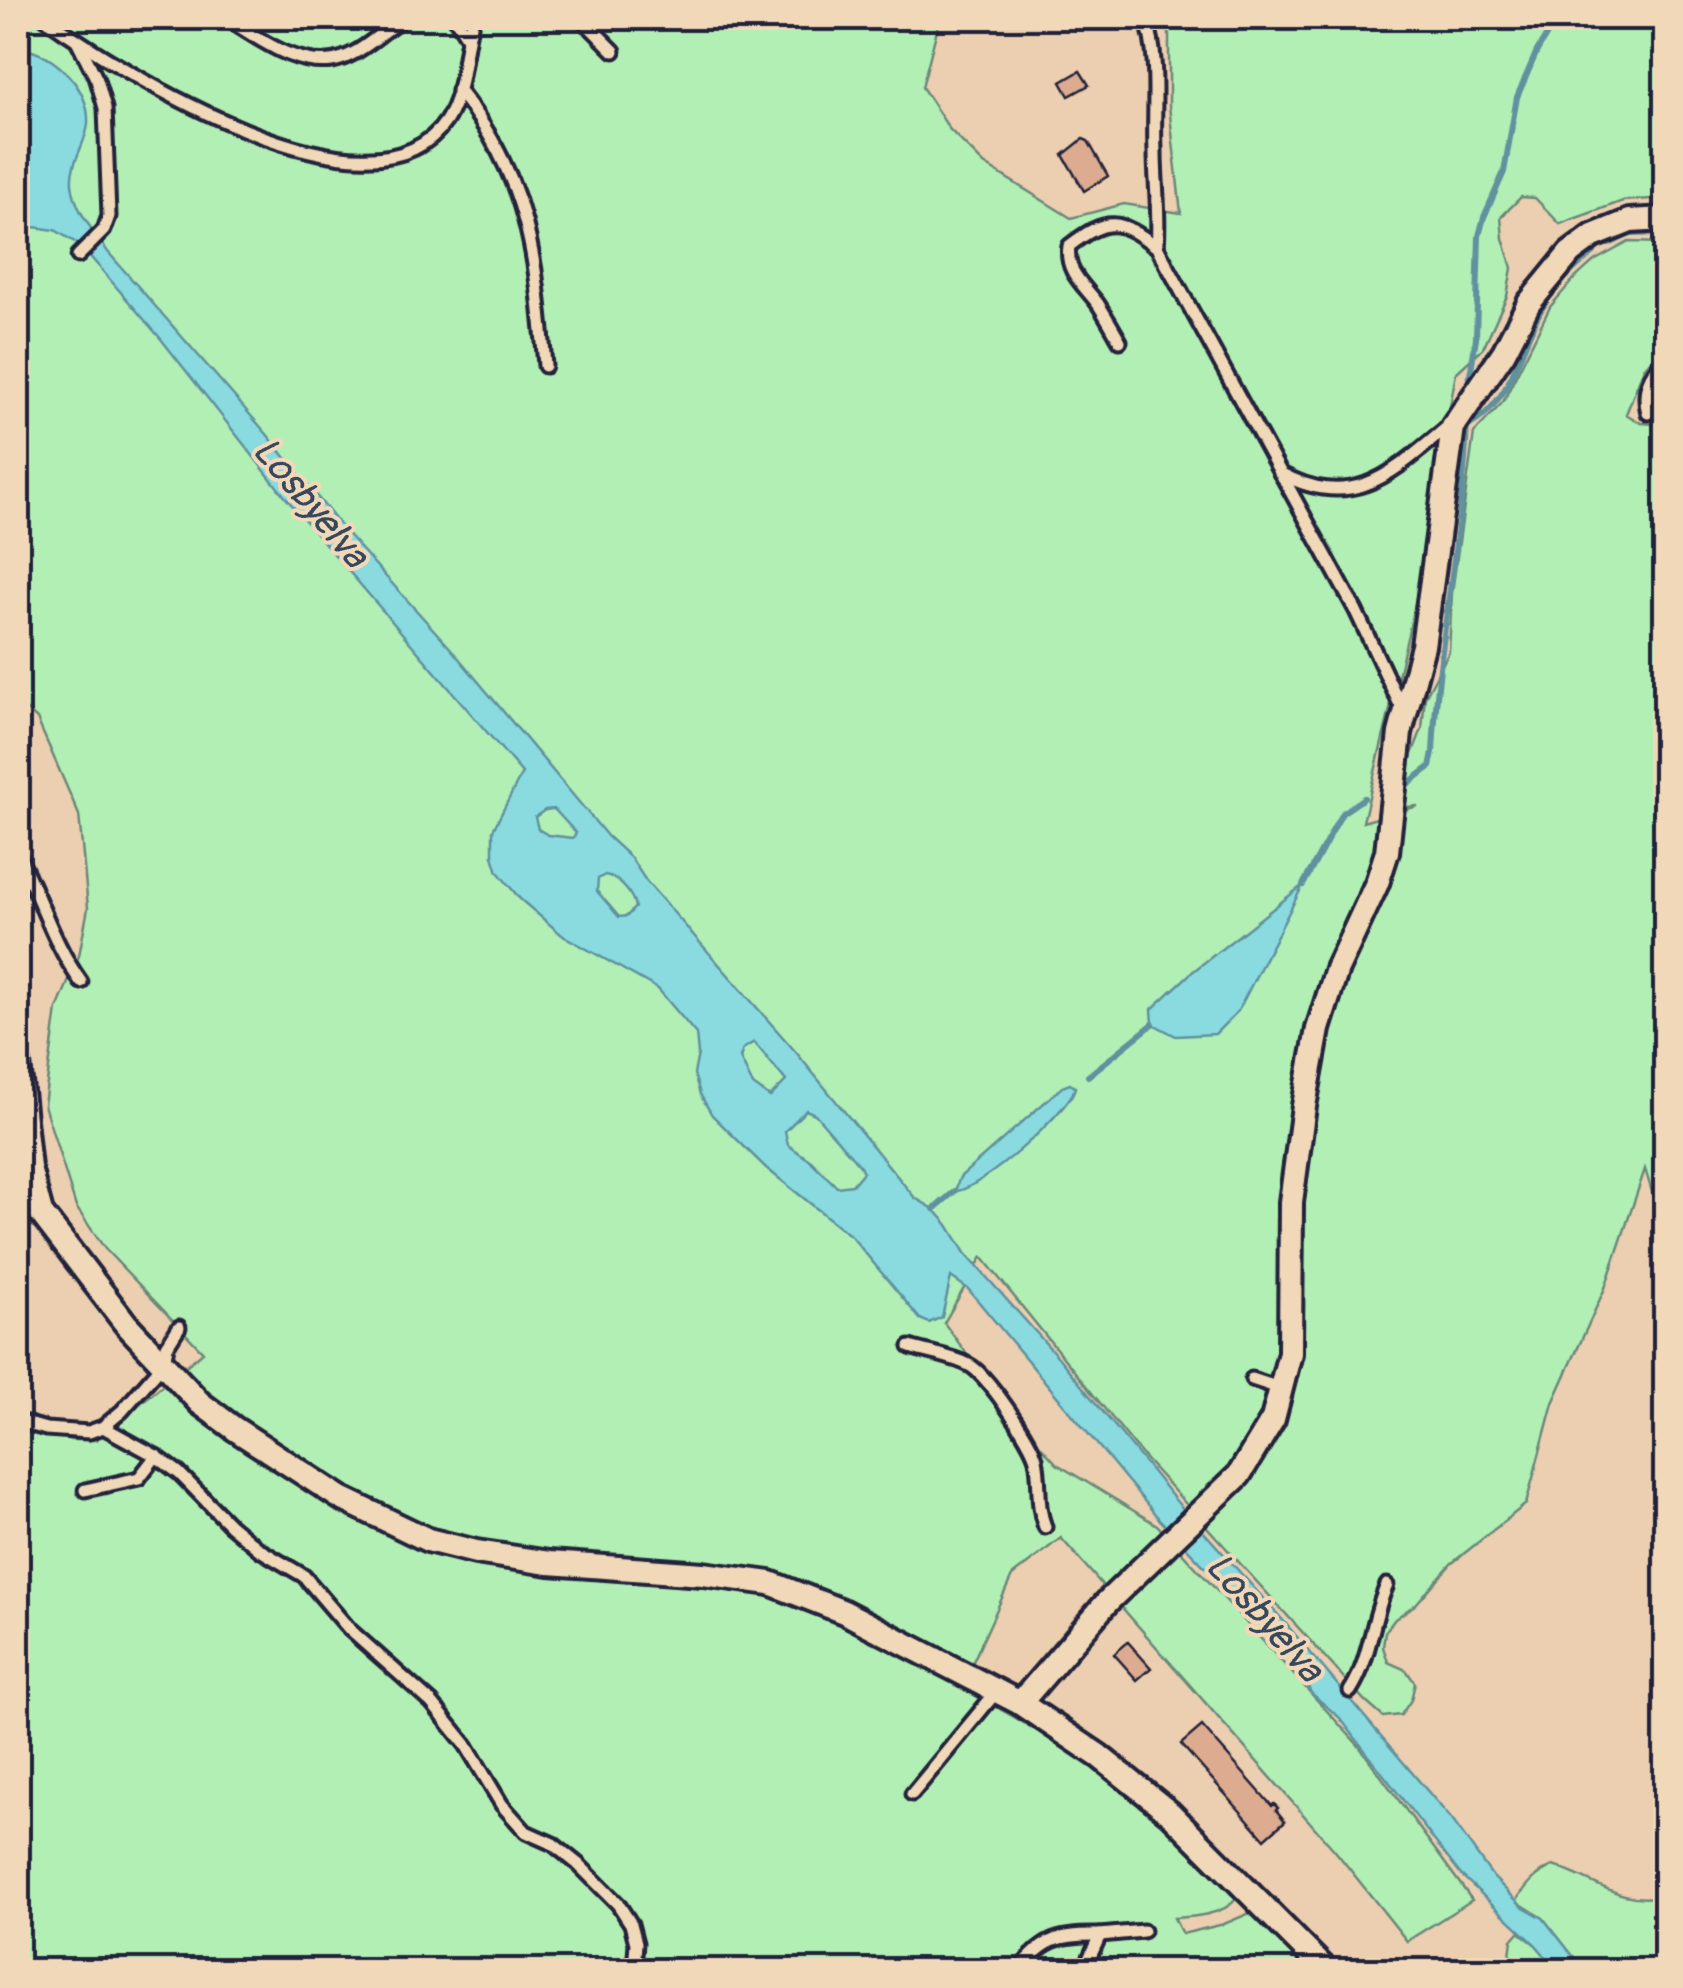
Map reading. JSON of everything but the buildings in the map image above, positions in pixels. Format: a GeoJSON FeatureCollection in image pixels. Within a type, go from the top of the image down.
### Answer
{"type":"FeatureCollection","features":[{"type":"Feature","properties":{"kind":"street"},"geometry":{"type":"LineString","coordinates":[[1020,1703],[1108,1601],[1247,1464],[1268,1430],[1282,1390],[1290,1342],[1291,1202],[1318,1029],[1337,968],[1377,883],[1386,852],[1404,715],[1423,646],[1451,437],[1457,418],[1504,352],[1540,287],[1570,254],[1593,236],[1630,221],[1666,219]]}},
{"type":"Feature","properties":{"kind":"street"},"geometry":{"type":"LineString","coordinates":[[18,1063],[28,1168],[41,1214],[126,1324],[200,1403],[235,1429],[341,1498],[428,1540],[549,1563],[770,1583],[844,1612],[1020,1703],[1099,1756],[1170,1812],[1326,1970]]}},
{"type":"Feature","properties":{"kind":"lane"},"geometry":{"type":"LineString","coordinates":[[45,18],[190,106],[247,133],[358,158],[417,150],[446,122],[458,90],[473,18]]}},
{"type":"Feature","properties":{"kind":"lane"},"geometry":{"type":"LineString","coordinates":[[226,18],[272,46],[311,62],[341,60],[404,18]]}},
{"type":"Feature","properties":{"kind":"lane"},"geometry":{"type":"LineString","coordinates":[[455,18],[467,37]]}},
{"type":"Feature","properties":{"kind":"lane"},"geometry":{"type":"LineString","coordinates":[[581,18],[614,51]]}},
{"type":"Feature","properties":{"kind":"lane"},"geometry":{"type":"LineString","coordinates":[[1146,18],[1155,65],[1157,247]]}},
{"type":"Feature","properties":{"kind":"lane"},"geometry":{"type":"LineString","coordinates":[[77,40],[97,80],[105,108],[108,216],[104,230],[78,256]]}},
{"type":"Feature","properties":{"kind":"lane"},"geometry":{"type":"LineString","coordinates":[[458,90],[482,120],[520,196],[538,274],[545,366]]}},
{"type":"Feature","properties":{"kind":"lane"},"geometry":{"type":"LineString","coordinates":[[1120,341],[1074,276],[1067,259],[1069,246],[1110,223],[1124,224],[1157,247],[1356,610],[1404,715]]}},
{"type":"Feature","properties":{"kind":"lane"},"geometry":{"type":"LineString","coordinates":[[1648,413],[1645,389],[1650,376],[1666,358]]}},
{"type":"Feature","properties":{"kind":"lane"},"geometry":{"type":"LineString","coordinates":[[1280,472],[1322,489],[1350,489],[1374,483],[1408,462],[1457,418]]}},
{"type":"Feature","properties":{"kind":"lane"},"geometry":{"type":"LineString","coordinates":[[18,855],[64,958],[81,982]]}},
{"type":"Feature","properties":{"kind":"lane"},"geometry":{"type":"LineString","coordinates":[[18,1421],[46,1429],[89,1432],[103,1428],[164,1363],[168,1346],[179,1328]]}},
{"type":"Feature","properties":{"kind":"lane"},"geometry":{"type":"LineString","coordinates":[[910,1347],[971,1365],[1009,1411],[1030,1442],[1036,1460],[1038,1509],[1046,1527]]}},
{"type":"Feature","properties":{"kind":"lane"},"geometry":{"type":"LineString","coordinates":[[1252,1379],[1282,1390]]}},
{"type":"Feature","properties":{"kind":"lane"},"geometry":{"type":"LineString","coordinates":[[103,1428],[156,1456],[260,1550],[304,1576],[350,1630],[432,1704],[466,1746],[502,1805],[526,1832],[552,1844],[592,1874],[631,1924],[636,1943],[634,1970]]}},
{"type":"Feature","properties":{"kind":"lane"},"geometry":{"type":"LineString","coordinates":[[84,1490],[139,1478],[156,1456]]}},
{"type":"Feature","properties":{"kind":"lane"},"geometry":{"type":"LineString","coordinates":[[1350,1691],[1365,1662],[1375,1612],[1387,1585]]}},
{"type":"Feature","properties":{"kind":"lane"},"geometry":{"type":"LineString","coordinates":[[912,1794],[997,1691]]}},
{"type":"Feature","properties":{"kind":"lane"},"geometry":{"type":"LineString","coordinates":[[1020,1970],[1034,1951],[1053,1939],[1144,1931]]}},
{"type":"Feature","properties":{"kind":"lane"},"geometry":{"type":"LineString","coordinates":[[1084,1970],[1100,1936]]}},
{"type":"Feature","properties":{"kind":"green space"},"geometry":{"type":"Polygon","coordinates":[[[18,18],[940,18],[922,87],[950,130],[984,164],[1071,218],[1124,204],[1181,213],[1169,106],[1169,18],[1665,18],[1665,198],[1623,201],[1560,224],[1535,198],[1521,197],[1501,217],[1512,268],[1507,296],[1483,348],[1456,373],[1414,609],[1363,822],[1418,806],[1406,807],[1403,801],[1405,772],[1422,729],[1425,697],[1449,652],[1452,593],[1474,433],[1503,402],[1550,307],[1573,280],[1594,261],[1629,242],[1665,243],[1665,344],[1644,368],[1626,414],[1641,423],[1653,424],[1665,388],[1665,1235],[1645,1169],[1605,1288],[1553,1403],[1526,1504],[1451,1564],[1385,1632],[1383,1647],[1388,1662],[1406,1670],[1415,1683],[1411,1700],[1401,1715],[1383,1717],[1365,1701],[1147,1461],[982,1257],[944,1323],[1009,1411],[1057,1464],[1157,1525],[1359,1746],[1472,1900],[1407,1941],[1336,1852],[1061,1538],[1012,1576],[961,1688],[1039,1731],[1113,1781],[1237,1898],[1217,1912],[1174,1918],[1182,1934],[1250,1913],[1310,1970],[18,1970],[18,1423],[71,1440],[96,1440],[203,1352],[105,1249],[76,1207],[44,1105],[57,1009],[79,956],[88,908],[79,815],[37,719],[18,702],[18,18]]]}},
{"type":"Feature","properties":{"kind":"green space"},"geometry":{"type":"Polygon","coordinates":[[[1553,1866],[1622,1894],[1650,1898],[1665,1895],[1665,1970],[1584,1970],[1543,1918],[1516,1901],[1532,1880],[1553,1866]]]}},
{"type":"Feature","properties":{"kind":"green space"},"geometry":{"type":"Polygon","coordinates":[[[1519,1932],[1557,1970],[1508,1970],[1512,1940],[1519,1932]]]}},
{"type":"Feature","properties":{"kind":"water","name":"Losbyelva"},"geometry":{"type":"Polygon","coordinates":[[[18,49],[33,51],[57,65],[83,97],[88,124],[73,168],[72,184],[81,212],[108,252],[608,837],[631,858],[646,881],[795,1051],[915,1198],[934,1209],[948,1225],[965,1253],[1453,1821],[1493,1877],[1522,1906],[1543,1918],[1584,1970],[1557,1970],[1460,1874],[1340,1718],[1311,1693],[1296,1662],[1160,1520],[968,1289],[951,1277],[942,1317],[929,1323],[920,1319],[851,1236],[766,1168],[712,1115],[694,1074],[696,1034],[658,989],[562,935],[520,899],[498,872],[493,856],[493,830],[522,773],[286,498],[161,339],[81,246],[55,230],[18,225],[18,49]],[[554,809],[535,817],[538,829],[548,835],[573,838],[576,833],[554,809]],[[610,876],[598,879],[597,891],[619,917],[627,916],[635,907],[628,892],[610,876]],[[754,1042],[743,1049],[740,1058],[753,1085],[770,1097],[786,1081],[754,1042]],[[806,1110],[785,1131],[788,1145],[837,1187],[852,1185],[863,1172],[815,1114],[806,1110]]]}},
{"type":"Feature","properties":{"kind":"water"},"geometry":{"type":"Polygon","coordinates":[[[1303,885],[1238,1011],[1215,1034],[1176,1036],[1153,1024],[1152,1009],[1191,973],[1303,885]]]}},
{"type":"Feature","properties":{"kind":"water"},"geometry":{"type":"Polygon","coordinates":[[[1070,1084],[1075,1087],[1070,1098],[1042,1130],[983,1178],[955,1191],[960,1177],[1070,1084]]]}},
{"type":"Feature","properties":{"kind":"waterway"},"geometry":{"type":"LineString","coordinates":[[1468,388],[1476,338],[1479,236],[1504,172],[1517,97],[1557,18]]}},
{"type":"Feature","properties":{"kind":"waterway"},"geometry":{"type":"LineString","coordinates":[[1609,244],[1630,234],[1666,233]]}},
{"type":"Feature","properties":{"kind":"waterway"},"geometry":{"type":"LineString","coordinates":[[1467,427],[1495,404],[1504,390],[1552,293],[1594,252]]}},
{"type":"Feature","properties":{"kind":"waterway"},"geometry":{"type":"LineString","coordinates":[[1402,788],[1430,767],[1433,752],[1467,422]]}},
{"type":"Feature","properties":{"kind":"waterway"},"geometry":{"type":"LineString","coordinates":[[1303,885],[1342,813],[1364,798]]}},
{"type":"Feature","properties":{"kind":"waterway"},"geometry":{"type":"LineString","coordinates":[[1088,1076],[1153,1024]]}},
{"type":"Feature","properties":{"kind":"waterway"},"geometry":{"type":"LineString","coordinates":[[934,1209],[955,1191]]}}]}
